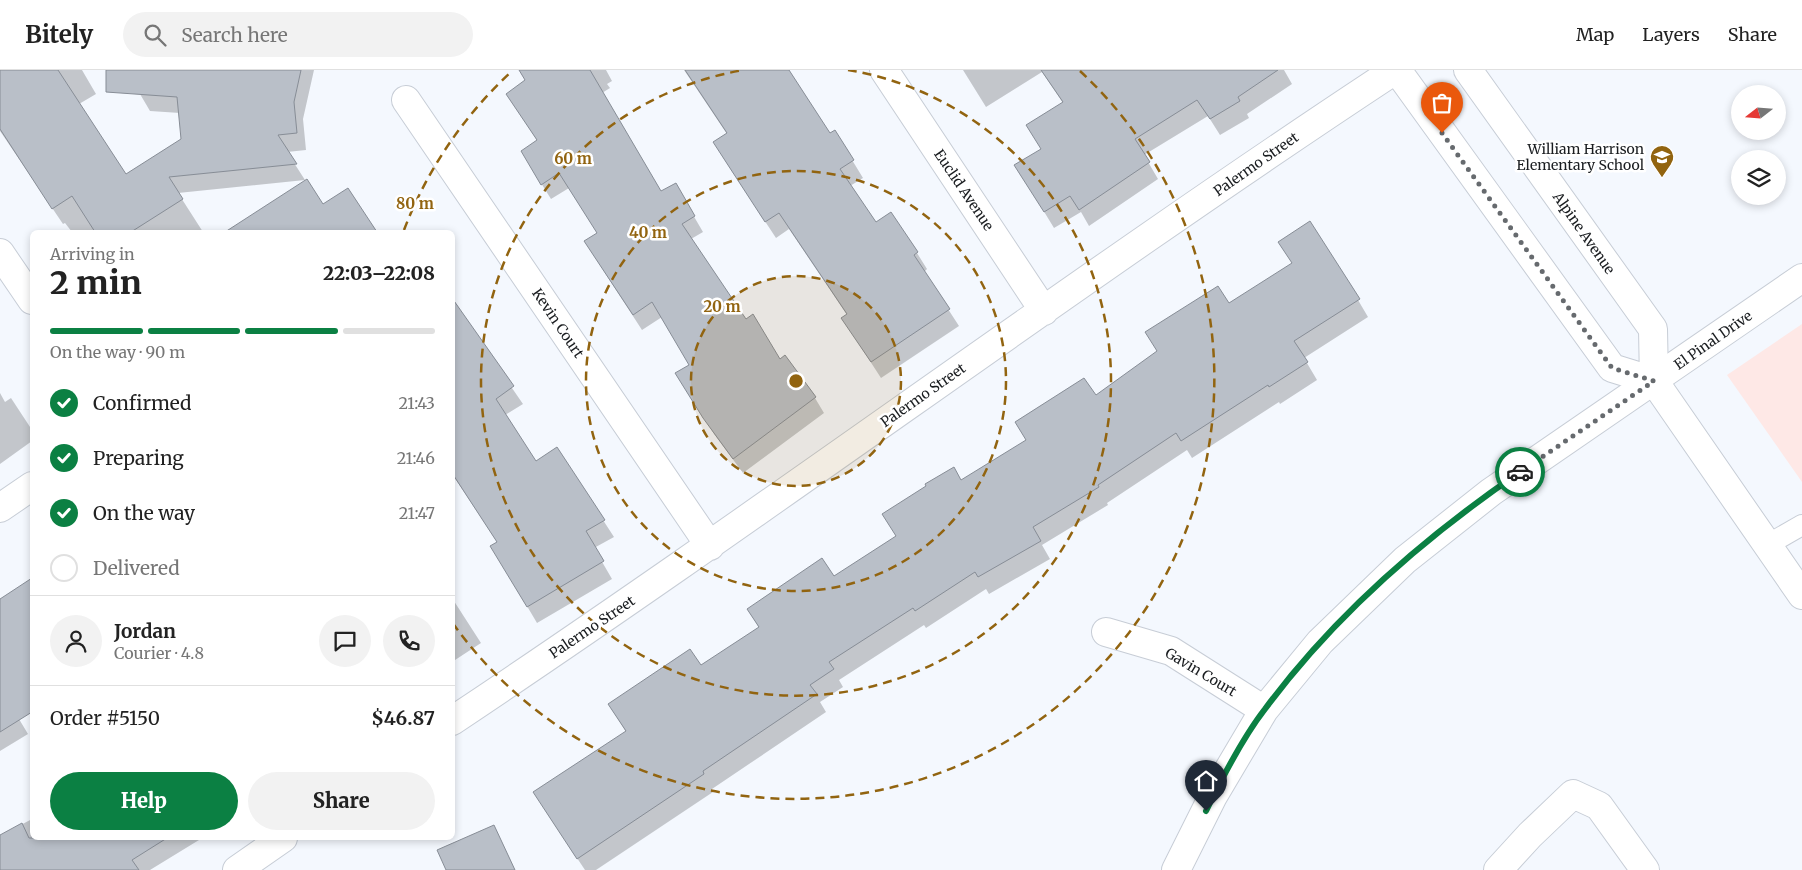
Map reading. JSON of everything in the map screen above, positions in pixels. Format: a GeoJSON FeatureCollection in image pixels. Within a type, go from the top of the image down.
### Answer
{"type":"FeatureCollection","features":[{"type":"Feature","properties":{"kind":"street","name":"Euclid Avenue"},"geometry":{"type":"LineString","coordinates":[[884,70],[1044,310]]}},
{"type":"Feature","properties":{"kind":"street","name":"Palermo Street"},"geometry":{"type":"LineString","coordinates":[[455,719],[710,546],[1044,310],[1396,70]]}},
{"type":"Feature","properties":{"kind":"street"},"geometry":{"type":"LineString","coordinates":[[1396,70],[1612,368],[1654,381],[1802,595]]}},
{"type":"Feature","properties":{"kind":"street","name":"Alpine Avenue"},"geometry":{"type":"LineString","coordinates":[[1468,70],[1653,329],[1654,381]]}},
{"type":"Feature","properties":{"kind":"street","name":"Kevin Court"},"geometry":{"type":"LineString","coordinates":[[406,100],[710,546]]}},
{"type":"Feature","properties":{"kind":"street"},"geometry":{"type":"LineString","coordinates":[[0,253],[30,297]]}},
{"type":"Feature","properties":{"kind":"street","name":"El Pinal Drive"},"geometry":{"type":"LineString","coordinates":[[1176,870],[1213,796],[1264,710],[1320,642],[1405,560],[1491,492],[1802,278]]}},
{"type":"Feature","properties":{"kind":"street"},"geometry":{"type":"LineString","coordinates":[[0,508],[30,487]]}},
{"type":"Feature","properties":{"kind":"street","name":"Gavin Court"},"geometry":{"type":"LineString","coordinates":[[1106,632],[1171,651],[1264,710]]}},
{"type":"Feature","properties":{"kind":"street"},"geometry":{"type":"LineString","coordinates":[[1498,870],[1530,835],[1573,794],[1600,806],[1645,870]]}},
{"type":"Feature","properties":{"kind":"street"},"geometry":{"type":"LineString","coordinates":[[237,870],[280,840]]}},
{"type":"Feature","properties":{"kind":"lane"},"geometry":{"type":"LineString","coordinates":[[1767,545],[1802,524]]}},
{"type":"Feature","properties":{"kind":"shaded area"},"geometry":{"type":"Polygon","coordinates":[[[1802,324],[1802,482],[1727,375],[1802,324]]]}},
{"type":"Feature","properties":{"kind":"building"},"geometry":{"type":"Polygon","coordinates":[[[0,70],[58,70],[126,174],[181,139],[177,97],[106,92],[106,70],[301,70],[294,102],[297,133],[278,135],[297,164],[169,177],[183,199],[134,230],[94,230],[72,196],[52,209],[0,129],[0,70]]]}},
{"type":"Feature","properties":{"kind":"building"},"geometry":{"type":"Polygon","coordinates":[[[519,70],[590,70],[661,191],[676,183],[695,216],[682,224],[746,319],[753,314],[780,359],[785,355],[816,397],[733,459],[703,418],[675,373],[689,365],[652,302],[633,315],[584,241],[597,233],[559,173],[541,185],[521,151],[537,140],[506,94],[525,80],[519,70]]]}},
{"type":"Feature","properties":{"kind":"building"},"geometry":{"type":"Polygon","coordinates":[[[685,70],[789,70],[830,133],[835,130],[854,160],[840,169],[876,222],[891,212],[918,252],[914,255],[950,309],[871,362],[841,318],[847,314],[779,213],[765,222],[713,142],[727,133],[685,70]]]}},
{"type":"Feature","properties":{"kind":"building"},"geometry":{"type":"Polygon","coordinates":[[[1041,70],[1278,70],[1238,97],[1240,101],[1210,119],[1197,100],[1135,139],[1150,162],[1079,210],[1070,196],[1044,212],[1014,165],[1041,149],[1026,125],[1063,102],[1041,70]]]}},
{"type":"Feature","properties":{"kind":"building"},"geometry":{"type":"Polygon","coordinates":[[[307,179],[323,204],[348,188],[376,230],[228,230],[307,179]]]}},
{"type":"Feature","properties":{"kind":"building"},"geometry":{"type":"Polygon","coordinates":[[[1310,221],[1360,299],[1294,341],[1308,362],[1269,387],[1268,385],[1181,441],[1176,433],[1098,485],[1099,487],[1033,527],[1041,541],[978,577],[975,572],[915,611],[913,608],[829,662],[834,669],[810,685],[817,694],[703,771],[704,774],[577,859],[533,792],[626,731],[608,704],[690,649],[701,665],[759,627],[747,609],[822,558],[834,576],[896,536],[882,514],[926,486],[925,484],[954,467],[961,480],[1026,440],[1015,422],[1084,378],[1096,395],[1157,351],[1145,332],[1218,286],[1229,303],[1292,263],[1278,242],[1310,221]]]}},
{"type":"Feature","properties":{"kind":"building"},"geometry":{"type":"Polygon","coordinates":[[[455,302],[514,386],[496,399],[536,461],[557,447],[605,520],[586,531],[604,561],[527,607],[490,546],[497,542],[455,478],[455,302]]]}},
{"type":"Feature","properties":{"kind":"building"},"geometry":{"type":"Polygon","coordinates":[[[30,579],[30,713],[0,732],[0,599],[30,579]]]}},
{"type":"Feature","properties":{"kind":"building"},"geometry":{"type":"Polygon","coordinates":[[[22,823],[30,840],[164,840],[132,860],[139,870],[0,870],[0,835],[22,823]]]}},
{"type":"Feature","properties":{"kind":"building"},"geometry":{"type":"Polygon","coordinates":[[[494,825],[515,870],[446,870],[437,850],[494,825]]]}},
{"type":"Feature","properties":{"kind":"way so far"},"geometry":{"type":"LineString","coordinates":[[1442,133],[1612,368],[1654,381],[1520,472]]}},
{"type":"Feature","properties":{"kind":"place","name":"William Harrison Elementary School"},"geometry":{"type":"Point","coordinates":[1662,178]}},
{"type":"Feature","properties":{"kind":"route"},"geometry":{"type":"LineString","coordinates":[[1206,811],[1264,710],[1320,642],[1405,560],[1491,492],[1520,472]]}}]}
